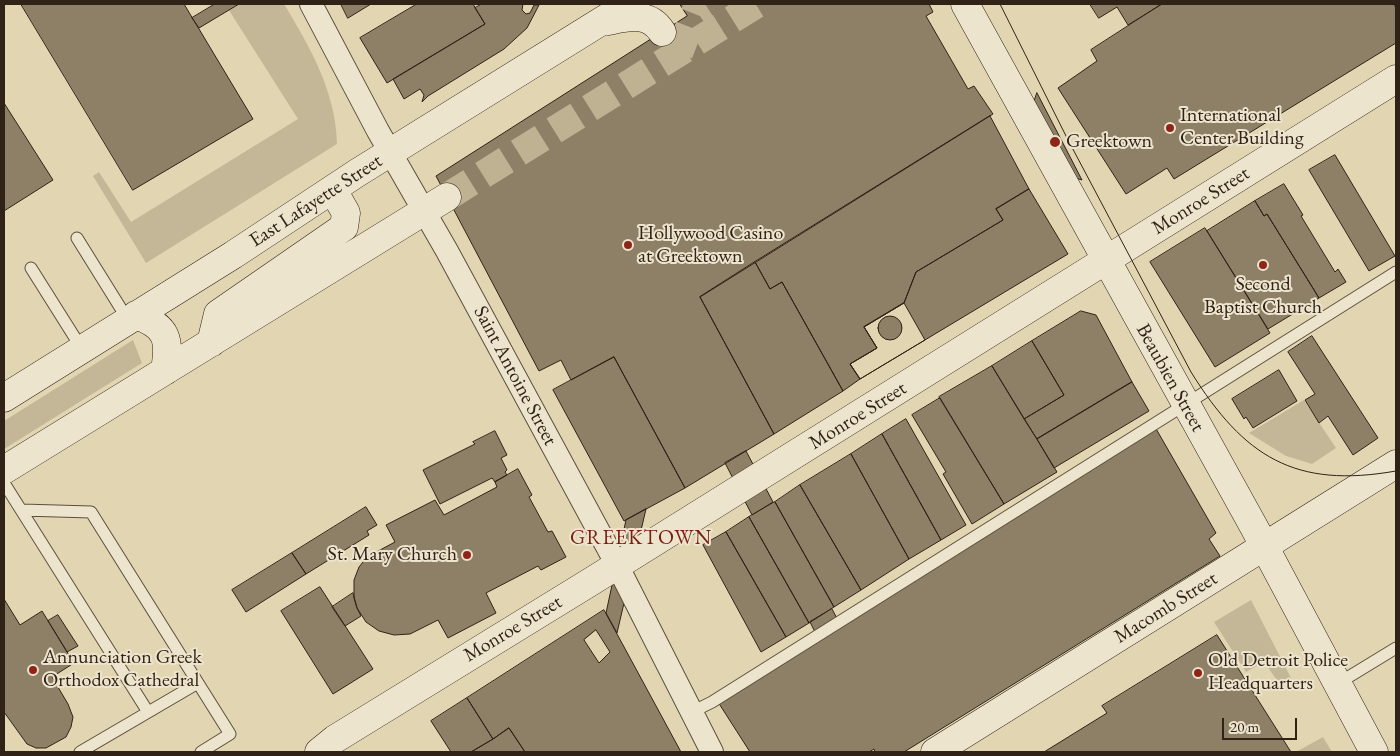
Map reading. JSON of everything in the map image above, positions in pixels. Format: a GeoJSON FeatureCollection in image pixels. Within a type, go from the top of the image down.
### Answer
{"type":"FeatureCollection","features":[{"type":"Feature","properties":{"kind":"street","name":"Saint Antoine Street"},"geometry":{"type":"LineString","coordinates":[[311,4],[390,152],[436,204],[712,752]]}},
{"type":"Feature","properties":{"kind":"street","name":"East Lafayette Street"},"geometry":{"type":"LineString","coordinates":[[4,398],[233,255],[390,152],[629,4]]}},
{"type":"Feature","properties":{"kind":"street","name":"Beaubien Street"},"geometry":{"type":"LineString","coordinates":[[965,4],[1264,547],[1374,752]]}},
{"type":"Feature","properties":{"kind":"street"},"geometry":{"type":"LineString","coordinates":[[600,22],[632,16],[645,17],[657,24],[662,32]]}},
{"type":"Feature","properties":{"kind":"street","name":"Monroe Street"},"geometry":{"type":"LineString","coordinates":[[319,752],[335,739],[1106,262],[1396,79]]}},
{"type":"Feature","properties":{"kind":"street"},"geometry":{"type":"LineString","coordinates":[[211,343],[218,314],[344,226],[346,213],[333,190]]}},
{"type":"Feature","properties":{"kind":"street"},"geometry":{"type":"LineString","coordinates":[[4,470],[436,204]]}},
{"type":"Feature","properties":{"kind":"street"},"geometry":{"type":"LineString","coordinates":[[132,317],[154,322],[164,332],[168,352],[165,371]]}},
{"type":"Feature","properties":{"kind":"street","name":"Macomb Street"},"geometry":{"type":"LineString","coordinates":[[935,752],[961,741],[1396,464]]}},
{"type":"Feature","properties":{"kind":"lane"},"geometry":{"type":"LineString","coordinates":[[77,238],[132,317]]}},
{"type":"Feature","properties":{"kind":"lane"},"geometry":{"type":"LineString","coordinates":[[31,268],[82,349]]}},
{"type":"Feature","properties":{"kind":"lane"},"geometry":{"type":"LineString","coordinates":[[692,712],[712,702],[1396,272]]}},
{"type":"Feature","properties":{"kind":"lane"},"geometry":{"type":"LineString","coordinates":[[4,484],[148,712]]}},
{"type":"Feature","properties":{"kind":"lane"},"geometry":{"type":"LineString","coordinates":[[22,510],[92,512],[230,734],[201,752]]}},
{"type":"Feature","properties":{"kind":"lane"},"geometry":{"type":"LineString","coordinates":[[1338,684],[1396,648]]}},
{"type":"Feature","properties":{"kind":"lane"},"geometry":{"type":"LineString","coordinates":[[80,752],[198,684]]}},
{"type":"Feature","properties":{"kind":"shaded area"},"geometry":{"type":"Polygon","coordinates":[[[225,4],[284,4],[312,53],[327,88],[336,125],[337,144],[146,263],[93,176],[99,172],[131,222],[298,119],[225,4]]]}},
{"type":"Feature","properties":{"kind":"shaded area"},"geometry":{"type":"Polygon","coordinates":[[[133,340],[142,363],[4,449],[4,421],[133,340]]]}},
{"type":"Feature","properties":{"kind":"shaded area"},"geometry":{"type":"Polygon","coordinates":[[[1304,400],[1336,448],[1312,464],[1286,456],[1249,433],[1304,400]]]}},
{"type":"Feature","properties":{"kind":"shaded area"},"geometry":{"type":"Polygon","coordinates":[[[1251,600],[1292,680],[1281,686],[1264,662],[1246,672],[1214,622],[1251,600]]]}},
{"type":"Feature","properties":{"kind":"shaded area"},"geometry":{"type":"Polygon","coordinates":[[[1323,737],[1332,752],[1296,752],[1323,737]]]}},
{"type":"Feature","properties":{"kind":"building"},"geometry":{"type":"Polygon","coordinates":[[[21,4],[184,4],[253,119],[133,190],[21,4]]]}},
{"type":"Feature","properties":{"kind":"building"},"geometry":{"type":"Polygon","coordinates":[[[215,4],[239,4],[199,28],[192,18],[215,4]]]}},
{"type":"Feature","properties":{"kind":"building"},"geometry":{"type":"Polygon","coordinates":[[[341,4],[371,4],[348,18],[341,4]]]}},
{"type":"Feature","properties":{"kind":"building"},"geometry":{"type":"Polygon","coordinates":[[[417,4],[473,4],[485,24],[387,83],[360,38],[417,4]]]}},
{"type":"Feature","properties":{"kind":"building"},"geometry":{"type":"Polygon","coordinates":[[[482,4],[523,4],[522,10],[526,14],[530,13],[534,5],[539,5],[527,28],[504,49],[428,96],[422,102],[424,95],[420,89],[404,99],[393,79],[485,24],[475,8],[482,4]]]}},
{"type":"Feature","properties":{"kind":"building","name":"Hollywood Casino at Greektown"},"geometry":{"type":"Polygon","coordinates":[[[680,4],[929,4],[933,12],[926,16],[968,89],[974,86],[993,114],[700,297],[774,434],[685,488],[614,357],[571,380],[561,360],[539,371],[436,176],[687,16],[680,4]]]}},
{"type":"Feature","properties":{"kind":"building"},"geometry":{"type":"Polygon","coordinates":[[[1090,4],[1162,4],[1128,25],[1117,7],[1099,18],[1090,4]]]}},
{"type":"Feature","properties":{"kind":"building","name":"International Center Building"},"geometry":{"type":"Polygon","coordinates":[[[1162,4],[1394,4],[1396,8],[1396,43],[1174,179],[1167,168],[1126,194],[1058,88],[1097,61],[1091,50],[1162,4]]]}},
{"type":"Feature","properties":{"kind":"building"},"geometry":{"type":"Polygon","coordinates":[[[1037,93],[1082,180],[1062,174],[1030,114],[1037,93]]]}},
{"type":"Feature","properties":{"kind":"building"},"geometry":{"type":"Polygon","coordinates":[[[4,103],[53,180],[4,211],[4,103]]]}},
{"type":"Feature","properties":{"kind":"building","name":"Hollywood Casino at Greektown"},"geometry":{"type":"Polygon","coordinates":[[[990,116],[1029,189],[996,209],[1003,220],[916,272],[904,303],[864,327],[877,348],[850,364],[860,379],[843,391],[782,282],[770,289],[755,262],[990,116]]]}},
{"type":"Feature","properties":{"kind":"building"},"geometry":{"type":"Polygon","coordinates":[[[1335,155],[1395,256],[1369,271],[1309,170],[1335,155]]]}},
{"type":"Feature","properties":{"kind":"building"},"geometry":{"type":"Polygon","coordinates":[[[1284,184],[1335,272],[1338,269],[1346,282],[1319,298],[1267,214],[1264,216],[1255,201],[1284,184]]]}},
{"type":"Feature","properties":{"kind":"building"},"geometry":{"type":"Polygon","coordinates":[[[1029,189],[1068,254],[860,379],[850,364],[877,348],[864,327],[904,303],[916,272],[1003,220],[996,209],[1029,189]]]}},
{"type":"Feature","properties":{"kind":"building","name":"Second Baptist Church"},"geometry":{"type":"Polygon","coordinates":[[[1255,201],[1264,216],[1267,214],[1319,298],[1268,329],[1207,231],[1255,201]]]}},
{"type":"Feature","properties":{"kind":"building"},"geometry":{"type":"Polygon","coordinates":[[[1205,228],[1270,333],[1215,367],[1150,262],[1205,228]]]}},
{"type":"Feature","properties":{"kind":"building"},"geometry":{"type":"Polygon","coordinates":[[[755,262],[770,289],[782,282],[843,391],[774,434],[700,297],[755,262]]]}},
{"type":"Feature","properties":{"kind":"building"},"geometry":{"type":"Polygon","coordinates":[[[904,303],[925,340],[860,379],[850,364],[877,348],[864,327],[904,303]]]}},
{"type":"Feature","properties":{"kind":"building"},"geometry":{"type":"Polygon","coordinates":[[[1081,311],[1096,315],[1132,382],[1037,439],[1024,419],[1064,395],[1032,341],[1081,311]]]}},
{"type":"Feature","properties":{"kind":"building"},"geometry":{"type":"Polygon","coordinates":[[[890,316],[895,317],[901,323],[901,333],[895,339],[890,340],[885,339],[879,333],[878,328],[879,323],[885,317],[890,316]]]}},
{"type":"Feature","properties":{"kind":"building"},"geometry":{"type":"Polygon","coordinates":[[[1312,336],[1378,438],[1353,455],[1328,416],[1319,423],[1305,400],[1315,394],[1288,352],[1312,336]]]}},
{"type":"Feature","properties":{"kind":"building"},"geometry":{"type":"Polygon","coordinates":[[[1032,341],[1064,395],[1024,419],[992,366],[1032,341]]]}},
{"type":"Feature","properties":{"kind":"building"},"geometry":{"type":"Polygon","coordinates":[[[614,357],[685,488],[624,521],[553,390],[614,357]]]}},
{"type":"Feature","properties":{"kind":"building"},"geometry":{"type":"Polygon","coordinates":[[[992,366],[1057,472],[1004,504],[939,397],[992,366]]]}},
{"type":"Feature","properties":{"kind":"building"},"geometry":{"type":"Polygon","coordinates":[[[1279,370],[1297,401],[1253,428],[1246,417],[1244,419],[1232,399],[1279,370]]]}},
{"type":"Feature","properties":{"kind":"building"},"geometry":{"type":"Polygon","coordinates":[[[1132,382],[1149,411],[1054,468],[1037,439],[1132,382]]]}},
{"type":"Feature","properties":{"kind":"building"},"geometry":{"type":"Polygon","coordinates":[[[940,398],[1004,504],[972,524],[943,474],[946,472],[912,415],[940,398]]]}},
{"type":"Feature","properties":{"kind":"building"},"geometry":{"type":"Polygon","coordinates":[[[906,419],[966,525],[941,540],[882,434],[906,419]]]}},
{"type":"Feature","properties":{"kind":"building"},"geometry":{"type":"Polygon","coordinates":[[[1155,427],[1216,533],[1209,539],[1220,556],[904,752],[875,752],[874,749],[869,752],[750,752],[718,702],[1155,427]]]}},
{"type":"Feature","properties":{"kind":"building"},"geometry":{"type":"Polygon","coordinates":[[[495,431],[507,455],[501,458],[507,470],[505,472],[507,475],[495,482],[492,478],[440,504],[423,470],[475,444],[473,442],[495,431]]]}},
{"type":"Feature","properties":{"kind":"building"},"geometry":{"type":"Polygon","coordinates":[[[882,434],[941,540],[909,559],[851,454],[882,434]]]}},
{"type":"Feature","properties":{"kind":"building"},"geometry":{"type":"Polygon","coordinates":[[[746,451],[773,502],[752,515],[725,463],[746,451]]]}},
{"type":"Feature","properties":{"kind":"building"},"geometry":{"type":"Polygon","coordinates":[[[851,454],[909,559],[861,590],[800,485],[851,454]]]}},
{"type":"Feature","properties":{"kind":"building","name":"St. Mary Church"},"geometry":{"type":"Polygon","coordinates":[[[518,469],[532,495],[529,497],[548,532],[552,531],[566,557],[541,570],[538,566],[486,593],[496,613],[448,638],[438,620],[410,634],[394,635],[379,631],[366,622],[357,608],[354,598],[354,580],[359,567],[367,557],[395,542],[386,525],[435,500],[444,515],[497,487],[495,482],[518,469]]]}},
{"type":"Feature","properties":{"kind":"building"},"geometry":{"type":"Polygon","coordinates":[[[800,485],[861,590],[834,607],[775,502],[800,485]]]}},
{"type":"Feature","properties":{"kind":"building"},"geometry":{"type":"Polygon","coordinates":[[[775,502],[834,607],[809,623],[749,517],[775,502]]]}},
{"type":"Feature","properties":{"kind":"building"},"geometry":{"type":"Polygon","coordinates":[[[366,507],[377,525],[367,531],[369,535],[306,574],[292,553],[366,507]]]}},
{"type":"Feature","properties":{"kind":"building"},"geometry":{"type":"Polygon","coordinates":[[[646,509],[617,633],[606,613],[626,520],[646,509]]]}},
{"type":"Feature","properties":{"kind":"building"},"geometry":{"type":"Polygon","coordinates":[[[749,517],[809,623],[786,637],[726,532],[749,517]]]}},
{"type":"Feature","properties":{"kind":"building"},"geometry":{"type":"Polygon","coordinates":[[[726,532],[786,637],[761,652],[703,545],[726,532]]]}},
{"type":"Feature","properties":{"kind":"building"},"geometry":{"type":"Polygon","coordinates":[[[292,553],[306,574],[246,612],[232,590],[292,553]]]}},
{"type":"Feature","properties":{"kind":"building"},"geometry":{"type":"Polygon","coordinates":[[[320,587],[373,669],[333,694],[281,611],[320,587]]]}},
{"type":"Feature","properties":{"kind":"building"},"geometry":{"type":"Polygon","coordinates":[[[353,593],[361,616],[345,626],[332,607],[353,593]]]}},
{"type":"Feature","properties":{"kind":"building","name":"Annunciation Greek Orthodox Cathedral"},"geometry":{"type":"Polygon","coordinates":[[[4,599],[20,625],[42,611],[74,663],[52,677],[68,704],[73,717],[71,727],[66,737],[46,748],[36,748],[27,744],[4,712],[4,599]]]}},
{"type":"Feature","properties":{"kind":"building"},"geometry":{"type":"Polygon","coordinates":[[[832,609],[840,624],[818,638],[810,622],[832,609]]]}},
{"type":"Feature","properties":{"kind":"building"},"geometry":{"type":"Polygon","coordinates":[[[604,610],[681,752],[525,752],[509,728],[493,739],[467,698],[604,610]]]}},
{"type":"Feature","properties":{"kind":"building"},"geometry":{"type":"Polygon","coordinates":[[[58,615],[78,646],[67,652],[48,621],[58,615]]]}},
{"type":"Feature","properties":{"kind":"building"},"geometry":{"type":"Polygon","coordinates":[[[596,630],[610,652],[599,663],[584,640],[596,630]]]}},
{"type":"Feature","properties":{"kind":"building","name":"Old Detroit Police Headquarters"},"geometry":{"type":"Polygon","coordinates":[[[1217,635],[1291,752],[1044,752],[1107,713],[1102,706],[1217,635]]]}},
{"type":"Feature","properties":{"kind":"building"},"geometry":{"type":"Polygon","coordinates":[[[467,698],[493,739],[471,752],[451,752],[431,721],[467,698]]]}},
{"type":"Feature","properties":{"kind":"building"},"geometry":{"type":"Polygon","coordinates":[[[509,728],[525,752],[471,752],[493,739],[509,728]]]}},
{"type":"Feature","properties":{"kind":"tunnel"},"geometry":{"type":"LineString","coordinates":[[679,53],[696,10],[705,4]]}},
{"type":"Feature","properties":{"kind":"tunnel"},"geometry":{"type":"LineString","coordinates":[[447,197],[757,4]]}},
{"type":"Feature","properties":{"kind":"tram line"},"geometry":{"type":"LineString","coordinates":[[1000,4],[1067,138],[1191,372],[1231,426],[1253,445],[1276,460],[1301,470],[1329,475],[1360,475],[1396,471]]}},
{"type":"Feature","properties":{"kind":"place","name":"International Center Building"},"geometry":{"type":"Point","coordinates":[1170,128]}},
{"type":"Feature","properties":{"kind":"place","name":"Greektown"},"geometry":{"type":"Point","coordinates":[1055,142]}},
{"type":"Feature","properties":{"kind":"place","name":"Hollywood Casino at Greektown"},"geometry":{"type":"Point","coordinates":[628,245]}},
{"type":"Feature","properties":{"kind":"place","name":"Second Baptist Church"},"geometry":{"type":"Point","coordinates":[1263,265]}},
{"type":"Feature","properties":{"kind":"place","name":"St. Mary Church"},"geometry":{"type":"Point","coordinates":[467,555]}},
{"type":"Feature","properties":{"kind":"place","name":"Annunciation Greek Orthodox Cathedral"},"geometry":{"type":"Point","coordinates":[33,670]}},
{"type":"Feature","properties":{"kind":"place","name":"Old Detroit Police Headquarters"},"geometry":{"type":"Point","coordinates":[1198,673]}},
{"type":"Feature","properties":{"kind":"district","name":"GREEKTOWN"},"geometry":{"type":"Point","coordinates":[641,538]}}]}
